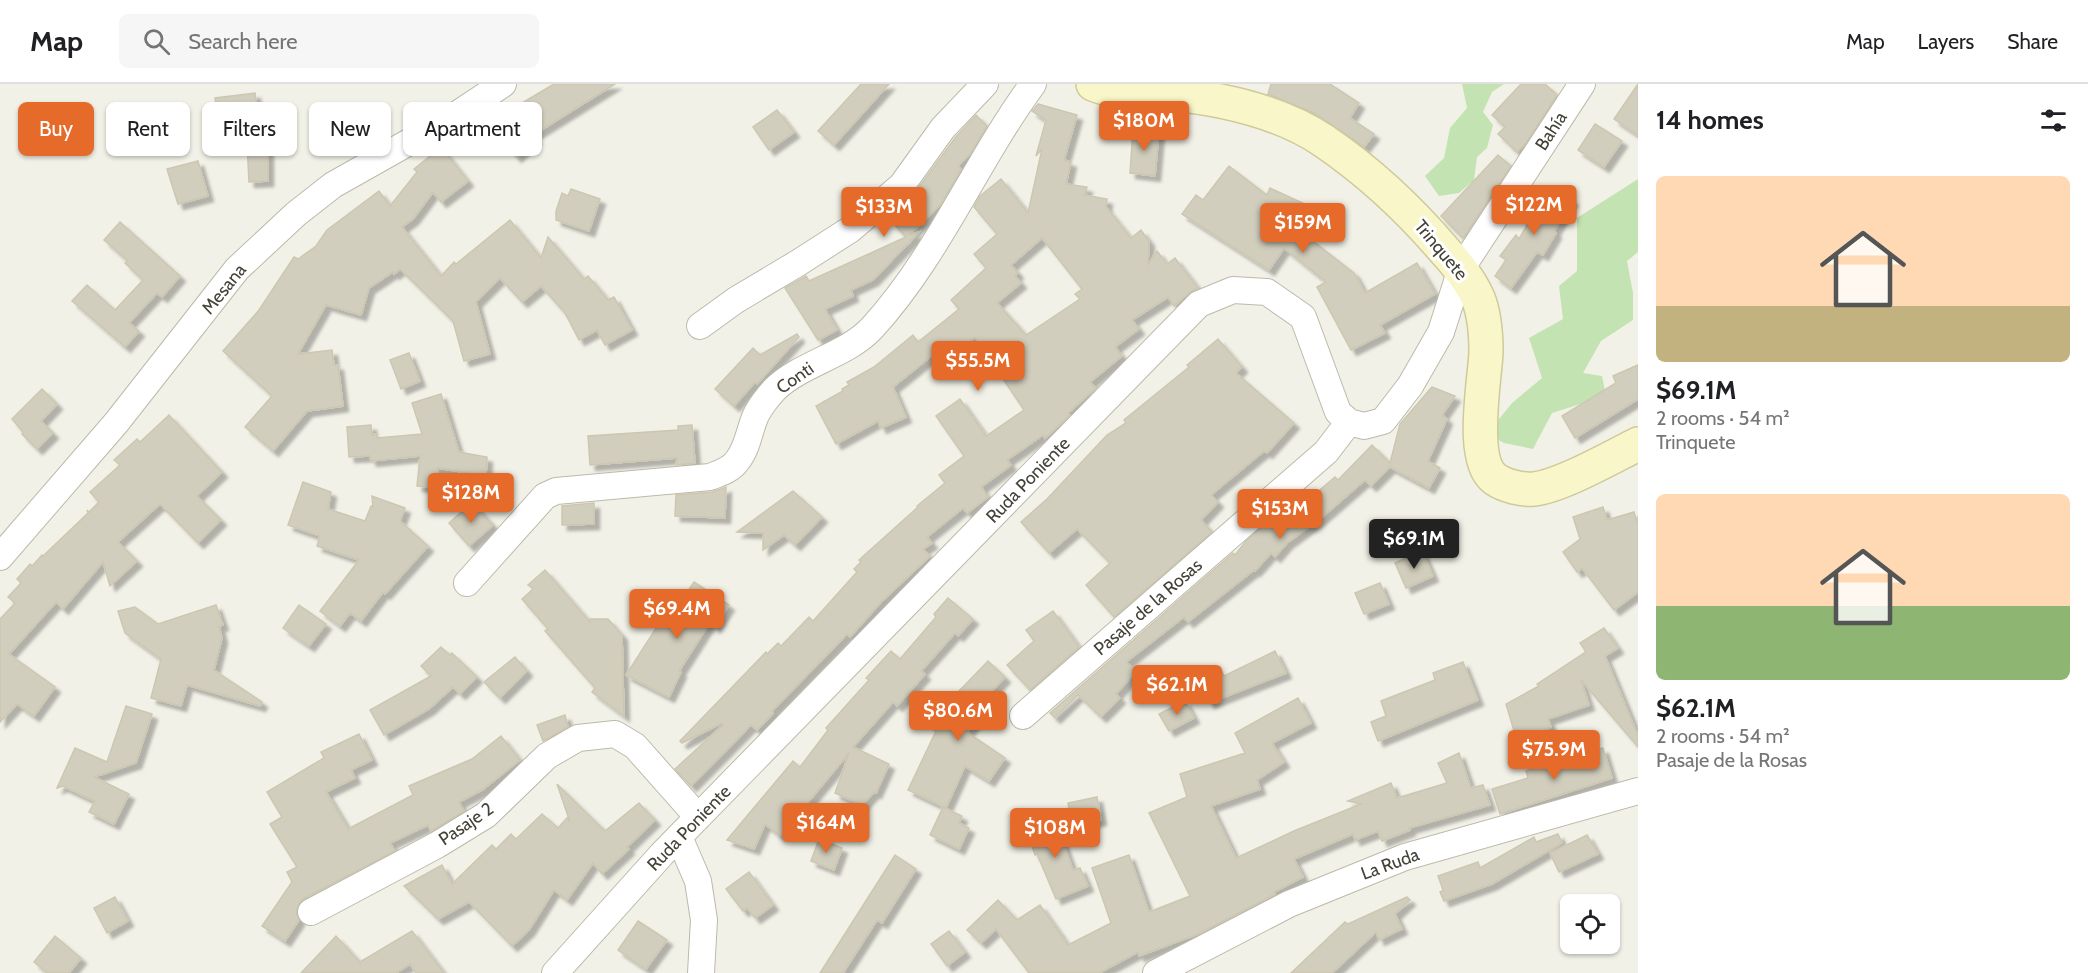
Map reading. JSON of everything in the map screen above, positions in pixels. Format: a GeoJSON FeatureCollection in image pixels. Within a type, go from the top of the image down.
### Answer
{"type":"FeatureCollection","features":[{"type":"Feature","properties":{"kind":"street","name":"Mesana"},"geometry":{"type":"LineString","coordinates":[[0,557],[116,423],[237,269],[296,214],[333,185],[450,119],[503,84]]}},
{"type":"Feature","properties":{"kind":"street"},"geometry":{"type":"LineString","coordinates":[[700,326],[736,300],[850,229],[902,185],[943,128],[985,84]]}},
{"type":"Feature","properties":{"kind":"street","name":"Conti"},"geometry":{"type":"LineString","coordinates":[[467,583],[545,496],[556,491],[710,477],[726,471],[737,461],[757,414],[775,389],[870,330],[911,281],[1033,84]]}},
{"type":"Feature","properties":{"kind":"street","name":"Trinquete"},"geometry":{"type":"LineString","coordinates":[[1093,84],[1107,90],[1175,94],[1262,111],[1322,139],[1362,168],[1423,225],[1461,269],[1478,299],[1486,351],[1479,430],[1485,465],[1492,477],[1503,483],[1534,489],[1557,483],[1638,444]]}},
{"type":"Feature","properties":{"kind":"street","name":"Bahía"},"geometry":{"type":"LineString","coordinates":[[1461,269],[1582,84]]}},
{"type":"Feature","properties":{"kind":"street"},"geometry":{"type":"LineString","coordinates":[[1349,422],[1364,426],[1383,421],[1410,386],[1441,332],[1461,269]]}},
{"type":"Feature","properties":{"kind":"street","name":"Ruda Poniente"},"geometry":{"type":"LineString","coordinates":[[555,973],[698,817],[1199,304],[1233,290],[1267,292],[1303,316],[1338,412],[1349,422]]}},
{"type":"Feature","properties":{"kind":"street","name":"Pasaje de la Rosas"},"geometry":{"type":"LineString","coordinates":[[1023,716],[1326,452],[1349,422]]}},
{"type":"Feature","properties":{"kind":"street","name":"Pasaje 2"},"geometry":{"type":"LineString","coordinates":[[311,912],[437,845],[486,815],[547,756],[578,738],[615,734],[635,746],[698,817]]}},
{"type":"Feature","properties":{"kind":"street","name":"La Ruda"},"geometry":{"type":"LineString","coordinates":[[1156,973],[1289,904],[1405,857],[1638,791]]}},
{"type":"Feature","properties":{"kind":"street"},"geometry":{"type":"LineString","coordinates":[[679,837],[698,881],[703,910],[701,973]]}},
{"type":"Feature","properties":{"kind":"green space"},"geometry":{"type":"Polygon","coordinates":[[[1462,84],[1504,84],[1492,92],[1483,112],[1493,125],[1487,148],[1477,157],[1474,180],[1459,193],[1439,196],[1425,176],[1444,158],[1450,128],[1467,108],[1462,84]]]}},
{"type":"Feature","properties":{"kind":"green space"},"geometry":{"type":"Polygon","coordinates":[[[1638,179],[1638,252],[1627,261],[1633,293],[1633,320],[1601,341],[1583,373],[1602,376],[1606,396],[1552,413],[1533,449],[1504,443],[1487,434],[1512,403],[1542,378],[1529,338],[1563,319],[1559,286],[1577,271],[1577,218],[1638,179]]]}},
{"type":"Feature","properties":{"kind":"building"},"geometry":{"type":"Polygon","coordinates":[[[554,84],[615,84],[542,129],[542,102],[524,102],[554,84]]]}},
{"type":"Feature","properties":{"kind":"building"},"geometry":{"type":"Polygon","coordinates":[[[861,84],[889,84],[834,145],[818,131],[861,84]]]}},
{"type":"Feature","properties":{"kind":"building"},"geometry":{"type":"Polygon","coordinates":[[[1271,84],[1330,84],[1359,103],[1350,118],[1374,134],[1364,147],[1316,114],[1268,94],[1271,84]]]}},
{"type":"Feature","properties":{"kind":"building"},"geometry":{"type":"Polygon","coordinates":[[[1521,84],[1545,84],[1557,95],[1526,143],[1517,152],[1498,134],[1505,127],[1492,115],[1521,84]]]}},
{"type":"Feature","properties":{"kind":"building"},"geometry":{"type":"Polygon","coordinates":[[[1638,84],[1638,135],[1614,119],[1638,84]]]}},
{"type":"Feature","properties":{"kind":"building"},"geometry":{"type":"Polygon","coordinates":[[[255,93],[256,102],[216,102],[215,98],[255,93]]]}},
{"type":"Feature","properties":{"kind":"building"},"geometry":{"type":"Polygon","coordinates":[[[1038,104],[1077,115],[1064,160],[1071,162],[1066,184],[1087,187],[1085,195],[1107,199],[1106,207],[1131,238],[1141,230],[1149,241],[1148,264],[1157,251],[1167,264],[1175,258],[1198,288],[1174,306],[1168,297],[1132,320],[1139,329],[1115,347],[1122,356],[1090,382],[1096,388],[1045,438],[1043,435],[1007,460],[1011,465],[981,487],[988,497],[967,513],[963,508],[927,537],[932,543],[923,549],[930,556],[881,602],[850,637],[847,634],[772,711],[773,713],[757,730],[751,725],[691,786],[675,769],[723,725],[722,723],[682,743],[680,741],[766,652],[767,654],[778,643],[781,646],[809,617],[813,621],[857,572],[854,569],[861,562],[859,560],[945,483],[939,475],[964,456],[936,416],[960,399],[986,436],[1024,410],[975,337],[942,364],[934,354],[893,387],[906,417],[881,428],[878,421],[836,444],[816,406],[843,391],[842,389],[849,385],[847,382],[874,367],[913,335],[918,342],[959,309],[951,300],[986,268],[974,254],[997,234],[974,207],[980,196],[1001,179],[1028,213],[1042,149],[1036,156],[1046,120],[1032,111],[1038,104]],[[1042,238],[1011,265],[1018,273],[1015,276],[1021,283],[997,303],[1026,335],[1080,299],[1075,294],[1082,289],[1042,238]]]}},
{"type":"Feature","properties":{"kind":"building"},"geometry":{"type":"Polygon","coordinates":[[[777,110],[794,132],[769,150],[753,127],[777,110]]]}},
{"type":"Feature","properties":{"kind":"building"},"geometry":{"type":"Polygon","coordinates":[[[976,115],[987,126],[971,153],[958,166],[961,169],[941,204],[909,235],[919,232],[873,280],[851,290],[853,296],[825,309],[837,330],[818,340],[785,288],[806,276],[809,281],[906,237],[892,222],[899,215],[895,210],[914,194],[955,138],[976,115]]]}},
{"type":"Feature","properties":{"kind":"building"},"geometry":{"type":"Polygon","coordinates":[[[1595,124],[1622,141],[1604,167],[1578,150],[1595,124]]]}},
{"type":"Feature","properties":{"kind":"building"},"geometry":{"type":"Polygon","coordinates":[[[1133,129],[1159,131],[1155,176],[1130,173],[1133,129]]]}},
{"type":"Feature","properties":{"kind":"building"},"geometry":{"type":"Polygon","coordinates":[[[1498,155],[1511,166],[1463,238],[1441,216],[1498,155]]]}},
{"type":"Feature","properties":{"kind":"building"},"geometry":{"type":"Polygon","coordinates":[[[248,156],[268,156],[268,181],[249,182],[248,156]]]}},
{"type":"Feature","properties":{"kind":"building"},"geometry":{"type":"Polygon","coordinates":[[[430,156],[448,156],[468,181],[441,202],[433,192],[413,219],[402,227],[441,276],[454,262],[456,264],[510,220],[541,258],[548,237],[584,279],[588,276],[608,300],[614,297],[632,330],[605,345],[597,330],[579,340],[565,313],[541,286],[522,302],[500,278],[476,302],[490,354],[464,361],[453,321],[400,269],[369,288],[361,315],[326,305],[298,354],[332,350],[334,365],[338,365],[343,406],[307,411],[273,451],[245,427],[272,396],[223,351],[259,310],[294,257],[298,259],[316,246],[327,230],[379,191],[390,206],[417,172],[414,169],[430,156]]]}},
{"type":"Feature","properties":{"kind":"building"},"geometry":{"type":"Polygon","coordinates":[[[198,161],[208,196],[178,204],[167,169],[198,161]]]}},
{"type":"Feature","properties":{"kind":"building"},"geometry":{"type":"Polygon","coordinates":[[[1229,166],[1267,195],[1270,188],[1307,205],[1296,228],[1354,273],[1365,293],[1417,263],[1435,294],[1380,325],[1385,333],[1351,350],[1317,287],[1326,282],[1284,248],[1269,270],[1182,214],[1196,195],[1203,200],[1229,166]]]}},
{"type":"Feature","properties":{"kind":"building"},"geometry":{"type":"Polygon","coordinates":[[[1550,186],[1573,200],[1554,231],[1556,233],[1543,255],[1537,252],[1511,288],[1495,276],[1506,260],[1500,256],[1516,235],[1519,239],[1550,186]]]}},
{"type":"Feature","properties":{"kind":"building"},"geometry":{"type":"Polygon","coordinates":[[[571,189],[600,199],[589,231],[556,220],[556,211],[562,193],[568,196],[571,189]]]}},
{"type":"Feature","properties":{"kind":"building"},"geometry":{"type":"Polygon","coordinates":[[[120,222],[180,276],[162,297],[157,293],[129,323],[139,331],[125,347],[72,301],[87,285],[115,310],[143,280],[125,263],[128,261],[104,240],[120,222]]]}},
{"type":"Feature","properties":{"kind":"building"},"geometry":{"type":"Polygon","coordinates":[[[797,334],[799,337],[734,406],[715,389],[753,348],[760,355],[797,334]]]}},
{"type":"Feature","properties":{"kind":"building"},"geometry":{"type":"Polygon","coordinates":[[[1218,339],[1242,367],[1236,373],[1294,423],[1267,453],[1264,451],[1211,495],[1218,502],[1201,520],[1212,532],[1114,617],[1086,585],[1110,563],[1077,529],[1049,553],[1021,522],[1047,499],[1107,435],[1126,423],[1124,420],[1189,367],[1187,365],[1218,339]]]}},
{"type":"Feature","properties":{"kind":"building"},"geometry":{"type":"Polygon","coordinates":[[[409,353],[420,381],[401,389],[390,360],[409,353]]]}},
{"type":"Feature","properties":{"kind":"building"},"geometry":{"type":"Polygon","coordinates":[[[1638,365],[1638,399],[1575,438],[1562,416],[1616,383],[1613,376],[1638,365]]]}},
{"type":"Feature","properties":{"kind":"building"},"geometry":{"type":"Polygon","coordinates":[[[1432,387],[1455,396],[1442,415],[1447,419],[1428,461],[1440,468],[1429,488],[1390,467],[1371,486],[1365,480],[1320,519],[1287,543],[1275,557],[1271,553],[1255,571],[1188,622],[1184,617],[1126,662],[1136,671],[1116,694],[1120,698],[1101,717],[1078,695],[1055,718],[1050,713],[1233,553],[1235,555],[1246,541],[1277,514],[1279,516],[1306,497],[1308,500],[1335,477],[1338,480],[1372,445],[1390,463],[1400,424],[1432,387]]]}},
{"type":"Feature","properties":{"kind":"building"},"geometry":{"type":"Polygon","coordinates":[[[42,389],[57,404],[41,421],[53,433],[37,449],[22,434],[23,432],[12,419],[42,389]]]}},
{"type":"Feature","properties":{"kind":"building"},"geometry":{"type":"Polygon","coordinates":[[[441,394],[459,452],[487,457],[486,476],[438,468],[436,488],[417,486],[420,456],[371,461],[370,456],[349,457],[347,427],[371,425],[372,435],[377,434],[377,438],[422,434],[412,403],[441,394]]]}},
{"type":"Feature","properties":{"kind":"building"},"geometry":{"type":"Polygon","coordinates":[[[169,415],[222,472],[197,496],[221,520],[198,543],[160,504],[118,542],[137,561],[110,586],[103,562],[63,609],[56,602],[9,654],[55,687],[34,716],[17,704],[0,722],[0,619],[15,603],[8,597],[21,583],[17,579],[30,564],[32,566],[88,513],[87,510],[89,512],[99,502],[90,492],[120,465],[114,460],[137,439],[140,442],[169,415]]]}},
{"type":"Feature","properties":{"kind":"building"},"geometry":{"type":"Polygon","coordinates":[[[692,425],[695,463],[676,465],[677,458],[590,465],[588,436],[678,430],[678,426],[692,425]]]}},
{"type":"Feature","properties":{"kind":"building"},"geometry":{"type":"Polygon","coordinates":[[[303,482],[331,492],[328,509],[365,521],[371,506],[373,507],[372,496],[405,508],[400,521],[428,546],[385,594],[383,592],[361,621],[350,613],[340,626],[320,611],[359,560],[317,546],[320,536],[288,525],[303,482]]]}},
{"type":"Feature","properties":{"kind":"building"},"geometry":{"type":"Polygon","coordinates":[[[726,487],[725,518],[675,516],[676,495],[712,492],[726,487]]]}},
{"type":"Feature","properties":{"kind":"building"},"geometry":{"type":"Polygon","coordinates":[[[793,491],[822,517],[795,545],[784,535],[763,550],[763,533],[737,532],[793,491]]]}},
{"type":"Feature","properties":{"kind":"building"},"geometry":{"type":"Polygon","coordinates":[[[472,502],[493,525],[469,546],[449,523],[472,502]]]}},
{"type":"Feature","properties":{"kind":"building"},"geometry":{"type":"Polygon","coordinates":[[[594,503],[594,524],[562,525],[562,506],[594,503]]]}},
{"type":"Feature","properties":{"kind":"building"},"geometry":{"type":"Polygon","coordinates":[[[1603,507],[1607,520],[1634,512],[1638,524],[1638,592],[1614,610],[1582,568],[1577,572],[1563,552],[1580,539],[1573,517],[1603,507]]]}},
{"type":"Feature","properties":{"kind":"building"},"geometry":{"type":"Polygon","coordinates":[[[1422,551],[1433,576],[1406,588],[1395,563],[1422,551]]]}},
{"type":"Feature","properties":{"kind":"building"},"geometry":{"type":"Polygon","coordinates":[[[545,570],[590,622],[590,619],[608,619],[622,635],[624,716],[592,692],[595,688],[545,631],[548,629],[522,599],[533,589],[528,585],[545,570]]]}},
{"type":"Feature","properties":{"kind":"building"},"geometry":{"type":"Polygon","coordinates":[[[694,582],[729,605],[715,627],[710,622],[679,671],[681,672],[669,697],[626,675],[660,622],[665,625],[694,582]]]}},
{"type":"Feature","properties":{"kind":"building"},"geometry":{"type":"Polygon","coordinates":[[[1380,583],[1389,604],[1364,614],[1355,593],[1380,583]]]}},
{"type":"Feature","properties":{"kind":"building"},"geometry":{"type":"Polygon","coordinates":[[[948,598],[973,619],[958,636],[955,633],[921,671],[925,674],[897,706],[893,702],[853,747],[889,764],[876,793],[874,792],[862,805],[835,793],[849,753],[780,836],[765,824],[754,849],[727,840],[793,761],[800,767],[828,730],[826,728],[869,680],[866,678],[891,651],[900,659],[936,617],[934,614],[948,598]]]}},
{"type":"Feature","properties":{"kind":"building"},"geometry":{"type":"Polygon","coordinates":[[[216,605],[223,625],[219,626],[222,638],[214,670],[262,702],[260,706],[187,685],[181,706],[151,698],[161,659],[125,633],[118,611],[135,607],[158,624],[216,605]]]}},
{"type":"Feature","properties":{"kind":"building"},"geometry":{"type":"Polygon","coordinates":[[[299,605],[326,624],[309,646],[283,628],[299,605]]]}},
{"type":"Feature","properties":{"kind":"building"},"geometry":{"type":"Polygon","coordinates":[[[1053,611],[1079,647],[1030,690],[1007,665],[1034,641],[1026,630],[1053,611]]]}},
{"type":"Feature","properties":{"kind":"building"},"geometry":{"type":"Polygon","coordinates":[[[1604,628],[1618,648],[1605,656],[1638,736],[1638,747],[1581,680],[1589,705],[1548,719],[1551,727],[1517,741],[1506,704],[1539,686],[1537,684],[1586,652],[1580,643],[1604,628]]]}},
{"type":"Feature","properties":{"kind":"building"},"geometry":{"type":"Polygon","coordinates":[[[441,647],[450,655],[452,653],[477,677],[460,694],[453,687],[429,709],[384,735],[370,710],[431,676],[421,666],[441,647]]]}},
{"type":"Feature","properties":{"kind":"building"},"geometry":{"type":"Polygon","coordinates":[[[1275,651],[1286,673],[1209,703],[1200,681],[1222,672],[1224,676],[1275,651]]]}},
{"type":"Feature","properties":{"kind":"building"},"geometry":{"type":"Polygon","coordinates":[[[515,657],[527,671],[500,698],[484,682],[515,657]]]}},
{"type":"Feature","properties":{"kind":"building"},"geometry":{"type":"Polygon","coordinates":[[[988,661],[1005,677],[972,712],[979,718],[967,732],[1005,758],[989,781],[965,766],[946,808],[908,790],[936,731],[928,723],[988,661]]]}},
{"type":"Feature","properties":{"kind":"building"},"geometry":{"type":"Polygon","coordinates":[[[1463,662],[1478,700],[1378,741],[1371,722],[1386,716],[1381,701],[1435,680],[1433,673],[1463,662]]]}},
{"type":"Feature","properties":{"kind":"building"},"geometry":{"type":"Polygon","coordinates":[[[1298,698],[1311,723],[1272,743],[1284,762],[1257,780],[1260,789],[1211,806],[1236,858],[1361,804],[1348,801],[1391,783],[1397,798],[1447,783],[1438,763],[1459,753],[1471,788],[1483,785],[1490,805],[1409,828],[1410,830],[1382,841],[1378,831],[1355,840],[1353,834],[1294,859],[1303,877],[1274,892],[1275,894],[1198,934],[1139,956],[1138,952],[1099,973],[1029,973],[996,929],[981,943],[967,930],[998,900],[1017,920],[1040,905],[1068,945],[1111,923],[1092,868],[1129,855],[1149,912],[1190,896],[1149,813],[1187,797],[1180,774],[1245,753],[1235,733],[1298,698]]]}},
{"type":"Feature","properties":{"kind":"building"},"geometry":{"type":"Polygon","coordinates":[[[1185,701],[1194,718],[1169,731],[1159,714],[1185,701]]]}},
{"type":"Feature","properties":{"kind":"building"},"geometry":{"type":"Polygon","coordinates":[[[126,706],[152,714],[136,763],[94,777],[129,794],[114,824],[89,812],[95,801],[63,786],[57,788],[75,748],[107,762],[126,706]]]}},
{"type":"Feature","properties":{"kind":"building"},"geometry":{"type":"Polygon","coordinates":[[[565,715],[568,727],[543,741],[537,725],[565,715]]]}},
{"type":"Feature","properties":{"kind":"building"},"geometry":{"type":"Polygon","coordinates":[[[359,734],[372,760],[351,770],[355,778],[326,792],[348,829],[413,795],[409,786],[472,759],[501,736],[520,760],[482,790],[459,802],[464,811],[431,831],[428,825],[390,843],[395,851],[303,899],[296,911],[299,920],[285,941],[262,926],[292,882],[287,872],[297,867],[270,824],[282,817],[267,792],[324,758],[321,752],[359,734]]]}},
{"type":"Feature","properties":{"kind":"building"},"geometry":{"type":"Polygon","coordinates":[[[1603,748],[1612,778],[1500,814],[1492,789],[1528,778],[1526,771],[1603,748]]]}},
{"type":"Feature","properties":{"kind":"building"},"geometry":{"type":"Polygon","coordinates":[[[557,784],[605,831],[639,803],[655,820],[602,874],[593,863],[567,900],[554,890],[529,930],[512,946],[469,902],[438,919],[404,886],[442,865],[452,884],[492,845],[496,849],[511,834],[516,839],[542,814],[558,828],[567,818],[570,822],[557,784]]]}},
{"type":"Feature","properties":{"kind":"building"},"geometry":{"type":"Polygon","coordinates":[[[1097,797],[1101,820],[1072,826],[1068,803],[1097,797]]]}},
{"type":"Feature","properties":{"kind":"building"},"geometry":{"type":"Polygon","coordinates":[[[943,807],[962,816],[959,823],[969,828],[959,849],[930,835],[943,807]]]}},
{"type":"Feature","properties":{"kind":"building"},"geometry":{"type":"Polygon","coordinates":[[[1054,818],[1073,870],[1080,868],[1088,886],[1056,899],[1037,854],[1035,855],[1026,828],[1054,818]]]}},
{"type":"Feature","properties":{"kind":"building"},"geometry":{"type":"Polygon","coordinates":[[[1558,834],[1562,843],[1492,884],[1444,901],[1438,876],[1478,862],[1480,868],[1534,837],[1536,842],[1558,834]]]}},
{"type":"Feature","properties":{"kind":"building"},"geometry":{"type":"Polygon","coordinates":[[[1587,835],[1598,854],[1559,872],[1550,853],[1587,835]]]}},
{"type":"Feature","properties":{"kind":"building"},"geometry":{"type":"Polygon","coordinates":[[[819,839],[842,848],[834,870],[811,861],[819,839]]]}},
{"type":"Feature","properties":{"kind":"building"},"geometry":{"type":"Polygon","coordinates":[[[895,855],[916,869],[882,923],[877,920],[843,973],[820,973],[895,855]]]}},
{"type":"Feature","properties":{"kind":"building"},"geometry":{"type":"Polygon","coordinates":[[[749,872],[773,905],[755,918],[747,908],[743,911],[726,889],[749,872]]]}},
{"type":"Feature","properties":{"kind":"building"},"geometry":{"type":"Polygon","coordinates":[[[115,897],[128,921],[107,933],[94,908],[115,897]]]}},
{"type":"Feature","properties":{"kind":"building"},"geometry":{"type":"Polygon","coordinates":[[[1407,897],[1410,900],[1395,914],[1402,929],[1379,940],[1376,932],[1332,973],[1291,973],[1345,922],[1348,924],[1407,897]]]}},
{"type":"Feature","properties":{"kind":"building"},"geometry":{"type":"Polygon","coordinates":[[[638,921],[667,940],[646,969],[618,950],[638,921]]]}},
{"type":"Feature","properties":{"kind":"building"},"geometry":{"type":"Polygon","coordinates":[[[412,931],[444,973],[416,973],[410,964],[396,973],[301,973],[336,936],[360,962],[412,931]]]}},
{"type":"Feature","properties":{"kind":"building"},"geometry":{"type":"Polygon","coordinates":[[[949,931],[965,952],[947,966],[931,944],[949,931]]]}},
{"type":"Feature","properties":{"kind":"building"},"geometry":{"type":"Polygon","coordinates":[[[55,936],[81,958],[69,973],[47,973],[34,962],[55,936]]]}}]}
